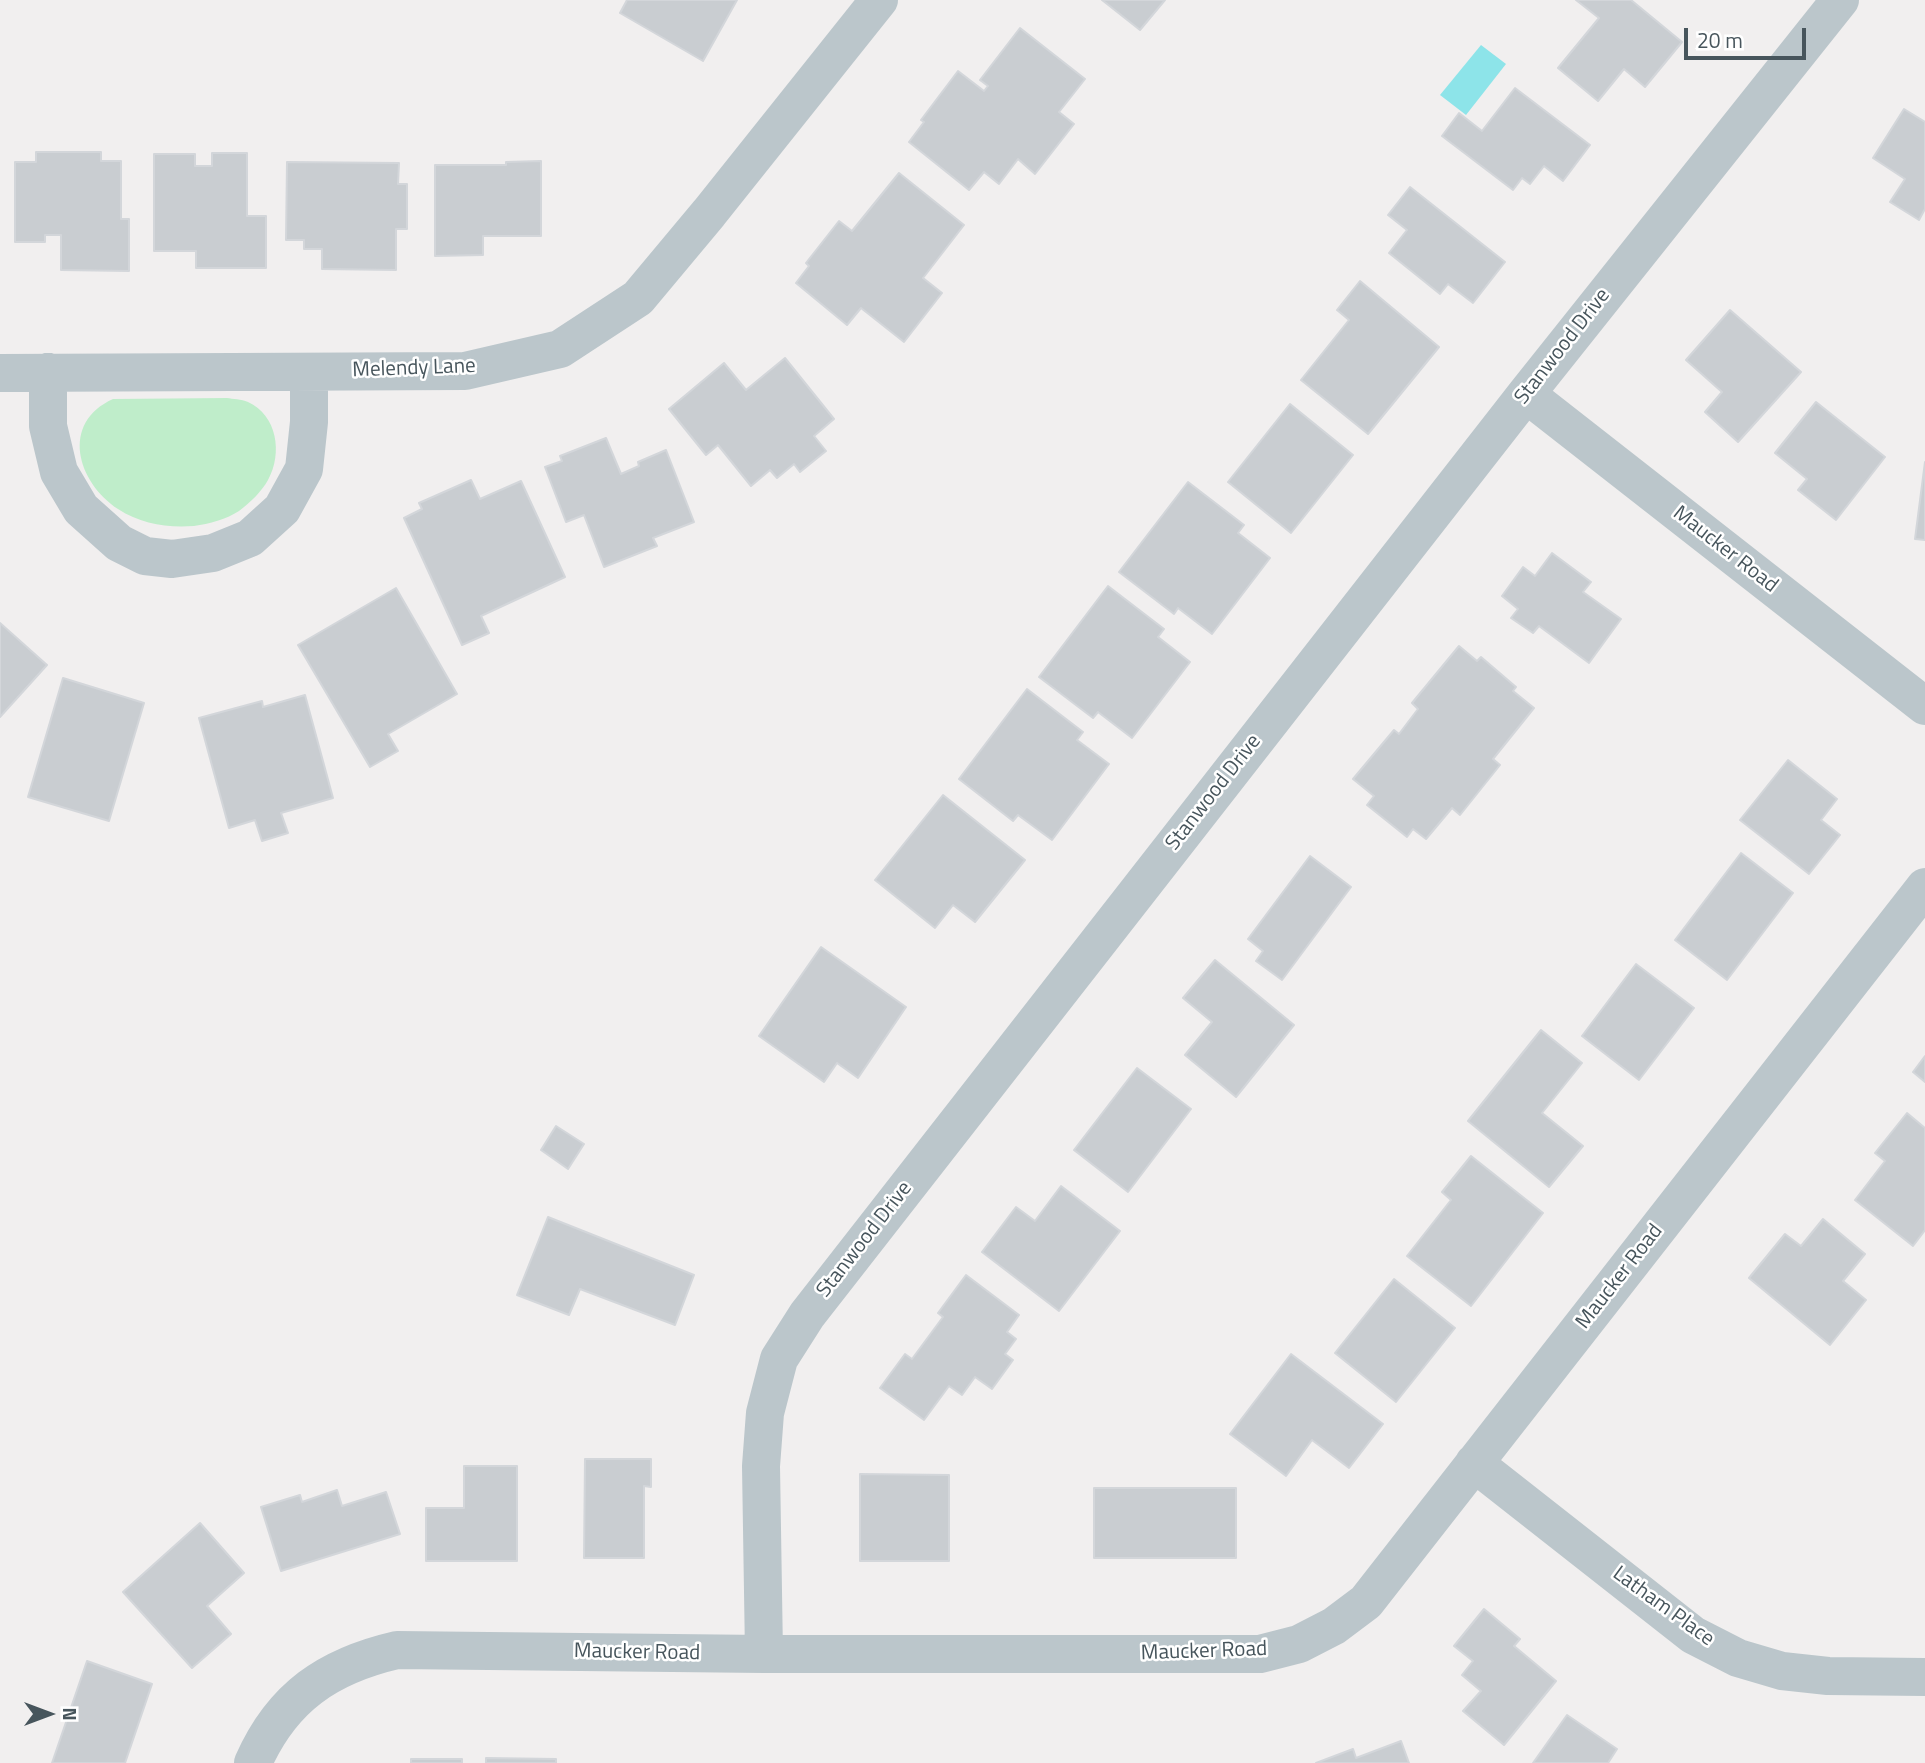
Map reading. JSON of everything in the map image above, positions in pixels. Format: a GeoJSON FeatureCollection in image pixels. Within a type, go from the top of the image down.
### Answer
{"type":"FeatureCollection","features":[{"type":"Feature","properties":{"kind":"street","name":"Melendy Lane"},"geometry":{"type":"LineString","coordinates":[[0,373],[465,371],[560,349],[638,298],[879,0]]}},
{"type":"Feature","properties":{"kind":"street","name":"Stanwood Drive"},"geometry":{"type":"LineString","coordinates":[[764,1654],[761,1466],[765,1412],[779,1359],[807,1315],[1526,394],[1840,0]]}},
{"type":"Feature","properties":{"kind":"street"},"geometry":{"type":"LineString","coordinates":[[48,372],[48,425],[58,472],[81,509],[119,543],[145,556],[172,559],[213,554],[250,538],[282,509],[304,469],[309,422],[309,372]]}},
{"type":"Feature","properties":{"kind":"street","name":"Maucker Road"},"geometry":{"type":"LineString","coordinates":[[1526,394],[1925,706]]}},
{"type":"Feature","properties":{"kind":"street","name":"Maucker Road"},"geometry":{"type":"LineString","coordinates":[[253,1763],[263,1740],[283,1713],[307,1690],[335,1671],[367,1657],[397,1650],[764,1654],[1260,1654],[1299,1644],[1334,1626],[1366,1602],[1925,887]]}},
{"type":"Feature","properties":{"kind":"street","name":"Latham Place"},"geometry":{"type":"LineString","coordinates":[[1474,1463],[1693,1635],[1738,1658],[1782,1671],[1828,1676],[1925,1677]]}},
{"type":"Feature","properties":{"kind":"green space"},"geometry":{"type":"Polygon","coordinates":[[[227,398],[245,401],[258,408],[271,425],[276,447],[273,469],[268,480],[255,497],[239,511],[218,521],[194,526],[154,524],[118,509],[92,484],[84,469],[80,437],[96,410],[113,399],[227,398]]]}},
{"type":"Feature","properties":{"kind":"water"},"geometry":{"type":"Polygon","coordinates":[[[1481,45],[1506,64],[1466,115],[1440,95],[1481,45]]]}},
{"type":"Feature","properties":{"kind":"building"},"geometry":{"type":"Polygon","coordinates":[[[627,0],[737,0],[703,61],[620,13],[627,0]]]}},
{"type":"Feature","properties":{"kind":"building"},"geometry":{"type":"Polygon","coordinates":[[[1102,0],[1165,0],[1140,30],[1102,0]]]}},
{"type":"Feature","properties":{"kind":"building"},"geometry":{"type":"Polygon","coordinates":[[[1576,0],[1631,0],[1682,42],[1645,87],[1624,69],[1598,101],[1558,68],[1599,18],[1576,0]]]}},
{"type":"Feature","properties":{"kind":"building"},"geometry":{"type":"Polygon","coordinates":[[[1020,28],[1085,79],[1059,112],[1074,124],[1035,174],[1018,159],[999,184],[984,172],[969,190],[909,142],[924,122],[921,120],[958,71],[984,91],[988,86],[980,80],[1020,28]]]}},
{"type":"Feature","properties":{"kind":"building"},"geometry":{"type":"Polygon","coordinates":[[[1515,88],[1590,145],[1563,181],[1544,166],[1530,184],[1522,178],[1513,190],[1442,136],[1459,113],[1482,131],[1515,88]]]}},
{"type":"Feature","properties":{"kind":"building"},"geometry":{"type":"Polygon","coordinates":[[[1904,109],[1925,122],[1925,209],[1919,220],[1890,202],[1905,179],[1873,158],[1904,109]]]}},
{"type":"Feature","properties":{"kind":"building"},"geometry":{"type":"Polygon","coordinates":[[[36,152],[101,152],[101,161],[121,161],[121,219],[129,219],[129,271],[61,270],[61,235],[45,235],[45,242],[15,242],[15,162],[36,162],[36,152]]]}},
{"type":"Feature","properties":{"kind":"building"},"geometry":{"type":"Polygon","coordinates":[[[212,153],[247,153],[247,216],[266,216],[266,268],[196,268],[196,251],[154,251],[154,154],[195,154],[195,166],[212,166],[212,153]]]}},
{"type":"Feature","properties":{"kind":"building"},"geometry":{"type":"Polygon","coordinates":[[[541,161],[541,236],[483,236],[483,255],[435,256],[435,165],[506,165],[506,162],[541,161]]]}},
{"type":"Feature","properties":{"kind":"building"},"geometry":{"type":"Polygon","coordinates":[[[287,162],[399,163],[398,184],[407,184],[407,229],[396,229],[396,270],[322,269],[322,249],[304,249],[304,240],[286,240],[287,162]]]}},
{"type":"Feature","properties":{"kind":"building"},"geometry":{"type":"Polygon","coordinates":[[[899,173],[964,225],[923,278],[942,293],[904,342],[861,308],[847,325],[796,283],[809,266],[806,263],[839,221],[852,231],[899,173]]]}},
{"type":"Feature","properties":{"kind":"building"},"geometry":{"type":"Polygon","coordinates":[[[1410,187],[1505,262],[1473,303],[1448,284],[1440,294],[1389,253],[1407,230],[1388,215],[1410,187]]]}},
{"type":"Feature","properties":{"kind":"building"},"geometry":{"type":"Polygon","coordinates":[[[1360,281],[1439,347],[1368,434],[1301,380],[1349,320],[1337,310],[1360,281]]]}},
{"type":"Feature","properties":{"kind":"building"},"geometry":{"type":"Polygon","coordinates":[[[1730,310],[1801,372],[1738,442],[1705,412],[1722,392],[1686,360],[1730,310]]]}},
{"type":"Feature","properties":{"kind":"building"},"geometry":{"type":"Polygon","coordinates":[[[785,358],[834,419],[814,436],[826,451],[800,472],[794,464],[777,478],[770,470],[751,486],[718,445],[706,455],[669,409],[724,363],[746,390],[785,358]]]}},
{"type":"Feature","properties":{"kind":"building"},"geometry":{"type":"Polygon","coordinates":[[[1816,402],[1885,457],[1836,520],[1798,490],[1807,479],[1775,453],[1816,402]]]}},
{"type":"Feature","properties":{"kind":"building"},"geometry":{"type":"Polygon","coordinates":[[[1290,404],[1353,455],[1291,533],[1228,482],[1290,404]]]}},
{"type":"Feature","properties":{"kind":"building"},"geometry":{"type":"Polygon","coordinates":[[[606,438],[621,474],[639,466],[638,462],[666,450],[694,522],[653,538],[657,546],[604,567],[584,515],[566,522],[545,467],[562,461],[560,456],[606,438]]]}},
{"type":"Feature","properties":{"kind":"building"},"geometry":{"type":"Polygon","coordinates":[[[1925,462],[1925,540],[1915,539],[1925,462]]]}},
{"type":"Feature","properties":{"kind":"building"},"geometry":{"type":"Polygon","coordinates":[[[471,480],[480,499],[521,481],[565,577],[481,616],[489,633],[462,645],[404,518],[422,509],[419,503],[471,480]]]}},
{"type":"Feature","properties":{"kind":"building"},"geometry":{"type":"Polygon","coordinates":[[[1188,482],[1244,525],[1238,533],[1270,558],[1212,634],[1178,608],[1174,614],[1119,572],[1188,482]]]}},
{"type":"Feature","properties":{"kind":"building"},"geometry":{"type":"Polygon","coordinates":[[[1552,553],[1591,582],[1583,592],[1621,619],[1589,663],[1539,626],[1533,633],[1511,618],[1518,609],[1502,596],[1523,567],[1535,576],[1552,553]]]}},
{"type":"Feature","properties":{"kind":"building"},"geometry":{"type":"Polygon","coordinates":[[[1108,586],[1164,629],[1158,637],[1190,662],[1132,738],[1098,712],[1093,718],[1039,677],[1108,586]]]}},
{"type":"Feature","properties":{"kind":"building"},"geometry":{"type":"Polygon","coordinates":[[[396,588],[457,694],[388,734],[398,751],[370,767],[298,645],[396,588]]]}},
{"type":"Feature","properties":{"kind":"building"},"geometry":{"type":"Polygon","coordinates":[[[0,623],[47,665],[0,717],[0,623]]]}},
{"type":"Feature","properties":{"kind":"building"},"geometry":{"type":"Polygon","coordinates":[[[1459,646],[1477,661],[1481,657],[1516,687],[1513,691],[1534,708],[1493,759],[1500,765],[1460,815],[1452,808],[1426,839],[1413,829],[1407,837],[1367,805],[1374,796],[1353,779],[1394,730],[1399,734],[1418,709],[1412,703],[1459,646]]]}},
{"type":"Feature","properties":{"kind":"building"},"geometry":{"type":"Polygon","coordinates":[[[63,678],[144,703],[109,821],[28,797],[63,678]]]}},
{"type":"Feature","properties":{"kind":"building"},"geometry":{"type":"Polygon","coordinates":[[[1027,689],[1083,732],[1077,740],[1109,764],[1052,840],[1018,815],[1013,821],[959,779],[1027,689]]]}},
{"type":"Feature","properties":{"kind":"building"},"geometry":{"type":"Polygon","coordinates":[[[305,695],[333,798],[281,813],[288,833],[262,841],[255,820],[229,828],[199,718],[262,701],[263,707],[305,695]]]}},
{"type":"Feature","properties":{"kind":"building"},"geometry":{"type":"Polygon","coordinates":[[[1788,760],[1837,799],[1821,820],[1840,835],[1809,874],[1740,820],[1788,760]]]}},
{"type":"Feature","properties":{"kind":"building"},"geometry":{"type":"Polygon","coordinates":[[[943,795],[1025,860],[975,922],[953,905],[935,928],[875,880],[943,795]]]}},
{"type":"Feature","properties":{"kind":"building"},"geometry":{"type":"Polygon","coordinates":[[[1741,853],[1793,893],[1727,980],[1675,940],[1741,853]]]}},
{"type":"Feature","properties":{"kind":"building"},"geometry":{"type":"Polygon","coordinates":[[[1310,856],[1351,887],[1282,980],[1256,961],[1263,951],[1248,939],[1310,856]]]}},
{"type":"Feature","properties":{"kind":"building"},"geometry":{"type":"Polygon","coordinates":[[[821,947],[906,1007],[858,1078],[837,1063],[824,1082],[759,1036],[821,947]]]}},
{"type":"Feature","properties":{"kind":"building"},"geometry":{"type":"Polygon","coordinates":[[[1215,960],[1294,1025],[1236,1097],[1185,1055],[1212,1022],[1183,998],[1215,960]]]}},
{"type":"Feature","properties":{"kind":"building"},"geometry":{"type":"Polygon","coordinates":[[[1636,964],[1694,1008],[1639,1080],[1582,1036],[1636,964]]]}},
{"type":"Feature","properties":{"kind":"building"},"geometry":{"type":"Polygon","coordinates":[[[1541,1030],[1582,1063],[1542,1113],[1583,1146],[1549,1187],[1468,1121],[1541,1030]]]}},
{"type":"Feature","properties":{"kind":"building"},"geometry":{"type":"Polygon","coordinates":[[[1925,1056],[1925,1082],[1913,1072],[1925,1056]]]}},
{"type":"Feature","properties":{"kind":"building"},"geometry":{"type":"Polygon","coordinates":[[[1137,1068],[1191,1109],[1128,1192],[1074,1150],[1137,1068]]]}},
{"type":"Feature","properties":{"kind":"building"},"geometry":{"type":"Polygon","coordinates":[[[1907,1113],[1925,1128],[1925,1230],[1913,1246],[1855,1200],[1885,1161],[1875,1153],[1907,1113]]]}},
{"type":"Feature","properties":{"kind":"building"},"geometry":{"type":"Polygon","coordinates":[[[556,1126],[584,1144],[568,1169],[541,1150],[556,1126]]]}},
{"type":"Feature","properties":{"kind":"building"},"geometry":{"type":"Polygon","coordinates":[[[1471,1156],[1543,1213],[1471,1306],[1407,1256],[1451,1200],[1442,1192],[1471,1156]]]}},
{"type":"Feature","properties":{"kind":"building"},"geometry":{"type":"Polygon","coordinates":[[[1061,1186],[1120,1231],[1059,1311],[982,1252],[1016,1207],[1035,1221],[1061,1186]]]}},
{"type":"Feature","properties":{"kind":"building"},"geometry":{"type":"Polygon","coordinates":[[[548,1217],[694,1275],[675,1325],[580,1289],[569,1315],[517,1295],[548,1217]]]}},
{"type":"Feature","properties":{"kind":"building"},"geometry":{"type":"Polygon","coordinates":[[[1823,1219],[1865,1254],[1843,1281],[1866,1300],[1830,1345],[1749,1278],[1785,1234],[1801,1246],[1823,1219]]]}},
{"type":"Feature","properties":{"kind":"building"},"geometry":{"type":"Polygon","coordinates":[[[966,1275],[1019,1315],[1007,1332],[1016,1339],[1005,1354],[1013,1360],[992,1389],[975,1377],[962,1395],[949,1386],[924,1420],[880,1388],[905,1354],[912,1359],[943,1317],[938,1313],[966,1275]]]}},
{"type":"Feature","properties":{"kind":"building"},"geometry":{"type":"Polygon","coordinates":[[[1394,1279],[1455,1328],[1396,1402],[1335,1353],[1394,1279]]]}},
{"type":"Feature","properties":{"kind":"building"},"geometry":{"type":"Polygon","coordinates":[[[1291,1354],[1383,1424],[1349,1468],[1312,1440],[1286,1476],[1230,1434],[1291,1354]]]}},
{"type":"Feature","properties":{"kind":"building"},"geometry":{"type":"Polygon","coordinates":[[[585,1459],[651,1459],[651,1487],[644,1486],[644,1558],[584,1558],[585,1459]]]}},
{"type":"Feature","properties":{"kind":"building"},"geometry":{"type":"Polygon","coordinates":[[[464,1466],[517,1466],[517,1561],[426,1561],[426,1508],[464,1508],[464,1466]]]}},
{"type":"Feature","properties":{"kind":"building"},"geometry":{"type":"Polygon","coordinates":[[[860,1474],[949,1475],[949,1561],[860,1561],[860,1474]]]}},
{"type":"Feature","properties":{"kind":"building"},"geometry":{"type":"Polygon","coordinates":[[[1094,1488],[1236,1488],[1236,1558],[1094,1558],[1094,1488]]]}},
{"type":"Feature","properties":{"kind":"building"},"geometry":{"type":"Polygon","coordinates":[[[337,1490],[342,1506],[386,1492],[400,1534],[281,1571],[261,1507],[300,1495],[302,1502],[337,1490]]]}},
{"type":"Feature","properties":{"kind":"building"},"geometry":{"type":"Polygon","coordinates":[[[200,1523],[244,1573],[207,1606],[231,1634],[192,1668],[123,1592],[200,1523]]]}},
{"type":"Feature","properties":{"kind":"building"},"geometry":{"type":"Polygon","coordinates":[[[1484,1609],[1520,1639],[1514,1646],[1556,1681],[1504,1745],[1463,1711],[1481,1691],[1462,1675],[1473,1661],[1454,1646],[1484,1609]]]}},
{"type":"Feature","properties":{"kind":"building"},"geometry":{"type":"Polygon","coordinates":[[[87,1661],[152,1684],[125,1763],[52,1763],[87,1661]]]}},
{"type":"Feature","properties":{"kind":"building"},"geometry":{"type":"Polygon","coordinates":[[[1567,1715],[1617,1749],[1608,1763],[1533,1763],[1567,1715]]]}},
{"type":"Feature","properties":{"kind":"building"},"geometry":{"type":"Polygon","coordinates":[[[1401,1741],[1409,1763],[1316,1763],[1353,1749],[1356,1758],[1401,1741]]]}},
{"type":"Feature","properties":{"kind":"building"},"geometry":{"type":"Polygon","coordinates":[[[486,1758],[556,1759],[556,1763],[486,1763],[486,1758]]]}},
{"type":"Feature","properties":{"kind":"building"},"geometry":{"type":"Polygon","coordinates":[[[411,1759],[462,1759],[462,1763],[411,1763],[411,1759]]]}}]}
